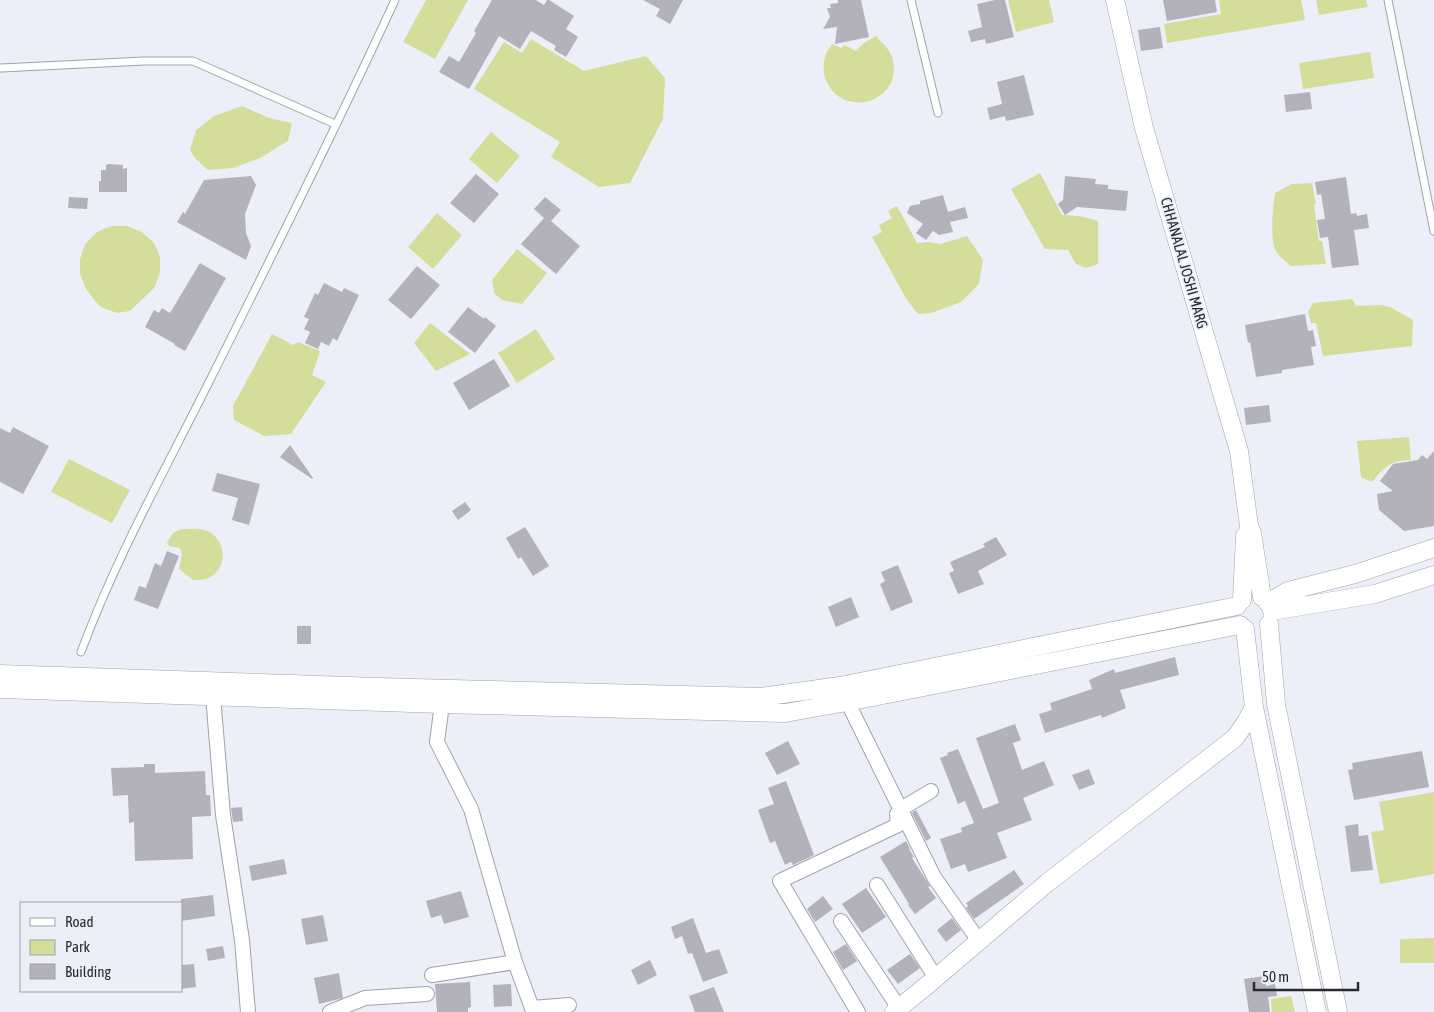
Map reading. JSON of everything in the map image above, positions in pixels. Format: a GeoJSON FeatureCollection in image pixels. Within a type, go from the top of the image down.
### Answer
{"type":"FeatureCollection","features":[{"type":"Feature","properties":{"kind":"street","name":"CHHANALAL JOSHI MARG"},"geometry":{"type":"LineString","coordinates":[[1114,0],[1144,128],[1239,451],[1250,526],[1268,609],[1276,704],[1338,1012]]}},
{"type":"Feature","properties":{"kind":"street","name":"CHHANALAL JOSHI MARG"},"geometry":{"type":"LineString","coordinates":[[1239,603],[1246,533],[1250,526]]}},
{"type":"Feature","properties":{"kind":"street"},"geometry":{"type":"LineString","coordinates":[[0,689],[442,704],[785,712],[847,702],[1242,627],[1249,631],[1258,631],[1266,627],[1268,609],[1288,591],[1355,574],[1434,548]]}},
{"type":"Feature","properties":{"kind":"street"},"geometry":{"type":"LineString","coordinates":[[0,674],[378,687],[762,697],[840,686],[1239,603],[1252,596],[1268,609],[1375,594],[1434,575]]}},
{"type":"Feature","properties":{"kind":"street"},"geometry":{"type":"LineString","coordinates":[[1239,603],[1236,616],[1242,627],[1254,707],[1317,1012]]}},
{"type":"Feature","properties":{"kind":"street"},"geometry":{"type":"LineString","coordinates":[[840,686],[934,876],[979,941]]}},
{"type":"Feature","properties":{"kind":"street"},"geometry":{"type":"LineString","coordinates":[[213,696],[223,815],[242,940],[248,1012]]}},
{"type":"Feature","properties":{"kind":"street"},"geometry":{"type":"LineString","coordinates":[[442,704],[437,742],[471,809],[515,962],[532,1008],[569,1005]]}},
{"type":"Feature","properties":{"kind":"street"},"geometry":{"type":"LineString","coordinates":[[841,921],[897,1010],[1048,883],[1235,738],[1254,707]]}},
{"type":"Feature","properties":{"kind":"street"},"geometry":{"type":"LineString","coordinates":[[858,1012],[780,881],[898,826],[897,814],[901,809],[931,791]]}},
{"type":"Feature","properties":{"kind":"street"},"geometry":{"type":"LineString","coordinates":[[877,885],[936,978]]}},
{"type":"Feature","properties":{"kind":"street"},"geometry":{"type":"LineString","coordinates":[[432,975],[515,962]]}},
{"type":"Feature","properties":{"kind":"street"},"geometry":{"type":"LineString","coordinates":[[330,1012],[365,998],[428,994]]}},
{"type":"Feature","properties":{"kind":"lane"},"geometry":{"type":"LineString","coordinates":[[81,652],[90,627],[122,556],[253,294],[395,0]]}},
{"type":"Feature","properties":{"kind":"lane"},"geometry":{"type":"LineString","coordinates":[[911,0],[938,113]]}},
{"type":"Feature","properties":{"kind":"lane"},"geometry":{"type":"LineString","coordinates":[[1388,0],[1434,231]]}},
{"type":"Feature","properties":{"kind":"lane"},"geometry":{"type":"LineString","coordinates":[[2,68],[144,61],[193,61],[335,124]]}},
{"type":"Feature","properties":{"kind":"green space"},"geometry":{"type":"Polygon","coordinates":[[[426,0],[468,0],[435,59],[403,42],[426,0]]]}},
{"type":"Feature","properties":{"kind":"green space"},"geometry":{"type":"Polygon","coordinates":[[[1008,0],[1049,0],[1054,22],[1016,32],[1008,0]]]}},
{"type":"Feature","properties":{"kind":"green space"},"geometry":{"type":"Polygon","coordinates":[[[1219,0],[1301,0],[1305,20],[1167,43],[1164,24],[1221,14],[1219,0]]]}},
{"type":"Feature","properties":{"kind":"green space"},"geometry":{"type":"Polygon","coordinates":[[[1316,0],[1366,0],[1368,7],[1319,15],[1316,0]]]}},
{"type":"Feature","properties":{"kind":"green space"},"geometry":{"type":"Polygon","coordinates":[[[876,36],[889,50],[892,57],[893,75],[889,87],[880,96],[869,101],[844,100],[834,92],[824,75],[824,62],[827,53],[832,44],[841,48],[844,45],[856,51],[864,43],[876,36]]]}},
{"type":"Feature","properties":{"kind":"green space"},"geometry":{"type":"Polygon","coordinates":[[[531,39],[584,71],[646,56],[665,78],[663,119],[630,183],[599,187],[551,157],[560,142],[474,89],[504,42],[522,53],[531,39]]]}},
{"type":"Feature","properties":{"kind":"green space"},"geometry":{"type":"Polygon","coordinates":[[[1370,52],[1374,78],[1303,89],[1299,63],[1370,52]]]}},
{"type":"Feature","properties":{"kind":"green space"},"geometry":{"type":"Polygon","coordinates":[[[242,106],[269,118],[292,123],[288,141],[260,158],[233,168],[208,170],[195,158],[190,150],[196,130],[214,116],[242,106]]]}},
{"type":"Feature","properties":{"kind":"green space"},"geometry":{"type":"Polygon","coordinates":[[[491,132],[520,156],[497,183],[469,159],[491,132]]]}},
{"type":"Feature","properties":{"kind":"green space"},"geometry":{"type":"Polygon","coordinates":[[[1040,173],[1062,215],[1080,216],[1098,221],[1098,264],[1086,268],[1076,264],[1068,250],[1045,249],[1011,189],[1040,173]]]}},
{"type":"Feature","properties":{"kind":"green space"},"geometry":{"type":"Polygon","coordinates":[[[1312,183],[1319,241],[1322,241],[1326,264],[1291,266],[1278,254],[1273,243],[1272,221],[1275,193],[1292,184],[1312,183]]]}},
{"type":"Feature","properties":{"kind":"green space"},"geometry":{"type":"Polygon","coordinates":[[[897,206],[917,243],[940,244],[967,236],[983,260],[979,284],[961,302],[931,313],[918,314],[907,300],[872,237],[882,232],[879,225],[892,218],[888,211],[897,206]]]}},
{"type":"Feature","properties":{"kind":"green space"},"geometry":{"type":"Polygon","coordinates":[[[437,213],[462,235],[433,269],[408,247],[437,213]]]}},
{"type":"Feature","properties":{"kind":"green space"},"geometry":{"type":"Polygon","coordinates":[[[111,226],[127,226],[142,232],[154,243],[160,257],[160,273],[154,288],[130,311],[117,313],[101,307],[95,301],[86,289],[80,274],[80,259],[85,244],[97,232],[111,226]]]}},
{"type":"Feature","properties":{"kind":"green space"},"geometry":{"type":"Polygon","coordinates":[[[517,249],[547,273],[522,304],[502,300],[494,293],[492,280],[517,249]]]}},
{"type":"Feature","properties":{"kind":"green space"},"geometry":{"type":"Polygon","coordinates":[[[1352,299],[1356,306],[1381,305],[1390,307],[1413,320],[1412,346],[1323,356],[1316,323],[1311,323],[1308,312],[1313,303],[1352,299]]]}},
{"type":"Feature","properties":{"kind":"green space"},"geometry":{"type":"Polygon","coordinates":[[[430,323],[470,354],[436,371],[414,343],[430,323]]]}},
{"type":"Feature","properties":{"kind":"green space"},"geometry":{"type":"Polygon","coordinates":[[[536,329],[555,359],[517,383],[498,353],[536,329]]]}},
{"type":"Feature","properties":{"kind":"green space"},"geometry":{"type":"Polygon","coordinates":[[[272,334],[293,345],[298,342],[320,351],[312,375],[326,382],[291,434],[264,436],[234,420],[233,406],[272,334]]]}},
{"type":"Feature","properties":{"kind":"green space"},"geometry":{"type":"Polygon","coordinates":[[[1409,437],[1411,460],[1388,465],[1372,482],[1361,477],[1357,441],[1409,437]]]}},
{"type":"Feature","properties":{"kind":"green space"},"geometry":{"type":"Polygon","coordinates":[[[69,459],[130,490],[112,523],[51,492],[69,459]]]}},
{"type":"Feature","properties":{"kind":"green space"},"geometry":{"type":"Polygon","coordinates":[[[181,529],[204,530],[216,537],[220,543],[223,554],[222,561],[217,572],[212,576],[201,580],[193,580],[179,569],[182,553],[180,548],[169,546],[167,542],[173,533],[181,529]]]}},
{"type":"Feature","properties":{"kind":"green space"},"geometry":{"type":"Polygon","coordinates":[[[1434,792],[1434,874],[1380,884],[1371,832],[1384,830],[1379,802],[1434,792]]]}},
{"type":"Feature","properties":{"kind":"green space"},"geometry":{"type":"Polygon","coordinates":[[[1434,938],[1434,963],[1400,963],[1400,939],[1434,938]]]}},
{"type":"Feature","properties":{"kind":"green space"},"geometry":{"type":"Polygon","coordinates":[[[1291,996],[1295,1012],[1272,1012],[1271,999],[1291,996]]]}},
{"type":"Feature","properties":{"kind":"building"},"geometry":{"type":"Polygon","coordinates":[[[492,0],[536,0],[544,5],[549,0],[574,16],[566,29],[578,37],[566,57],[554,50],[556,46],[531,31],[520,49],[499,36],[469,89],[439,72],[449,56],[459,62],[492,0]]]}},
{"type":"Feature","properties":{"kind":"building"},"geometry":{"type":"Polygon","coordinates":[[[643,0],[683,0],[670,24],[656,16],[660,9],[643,0]]]}},
{"type":"Feature","properties":{"kind":"building"},"geometry":{"type":"Polygon","coordinates":[[[838,0],[861,0],[869,37],[835,44],[837,27],[823,29],[830,17],[827,8],[831,8],[830,4],[838,3],[838,0]]]}},
{"type":"Feature","properties":{"kind":"building"},"geometry":{"type":"Polygon","coordinates":[[[1005,0],[1014,37],[986,44],[985,39],[971,42],[968,31],[982,27],[977,4],[1005,0]]]}},
{"type":"Feature","properties":{"kind":"building"},"geometry":{"type":"Polygon","coordinates":[[[1163,0],[1215,0],[1217,12],[1167,21],[1163,0]]]}},
{"type":"Feature","properties":{"kind":"building"},"geometry":{"type":"Polygon","coordinates":[[[1160,27],[1163,48],[1141,51],[1138,30],[1160,27]]]}},
{"type":"Feature","properties":{"kind":"building"},"geometry":{"type":"Polygon","coordinates":[[[1024,75],[1034,115],[1006,121],[1005,116],[990,120],[987,108],[1002,104],[997,82],[1024,75]]]}},
{"type":"Feature","properties":{"kind":"building"},"geometry":{"type":"Polygon","coordinates":[[[1310,92],[1312,109],[1286,112],[1284,95],[1310,92]]]}},
{"type":"Feature","properties":{"kind":"building"},"geometry":{"type":"Polygon","coordinates":[[[106,165],[123,165],[123,169],[127,168],[127,192],[99,192],[101,170],[106,170],[106,165]]]}},
{"type":"Feature","properties":{"kind":"building"},"geometry":{"type":"Polygon","coordinates":[[[476,174],[499,194],[474,223],[450,203],[476,174]]]}},
{"type":"Feature","properties":{"kind":"building"},"geometry":{"type":"Polygon","coordinates":[[[251,176],[256,185],[245,214],[246,233],[251,246],[246,260],[177,222],[183,212],[185,214],[204,180],[251,176]]]}},
{"type":"Feature","properties":{"kind":"building"},"geometry":{"type":"Polygon","coordinates":[[[1065,176],[1096,179],[1095,184],[1108,185],[1108,189],[1128,191],[1126,211],[1077,207],[1065,215],[1058,204],[1063,200],[1065,176]]]}},
{"type":"Feature","properties":{"kind":"building"},"geometry":{"type":"Polygon","coordinates":[[[1346,177],[1351,214],[1356,213],[1357,216],[1367,214],[1369,228],[1354,230],[1359,265],[1332,268],[1328,237],[1320,238],[1317,220],[1325,219],[1321,194],[1317,195],[1315,182],[1346,177]]]}},
{"type":"Feature","properties":{"kind":"building"},"geometry":{"type":"Polygon","coordinates":[[[943,195],[948,212],[965,207],[968,218],[950,222],[953,232],[939,235],[933,231],[926,240],[916,233],[923,224],[907,213],[910,206],[920,204],[920,201],[943,195]]]}},
{"type":"Feature","properties":{"kind":"building"},"geometry":{"type":"Polygon","coordinates":[[[69,197],[88,198],[87,209],[68,208],[69,197]]]}},
{"type":"Feature","properties":{"kind":"building"},"geometry":{"type":"Polygon","coordinates":[[[545,197],[561,210],[551,221],[580,246],[556,274],[521,244],[544,218],[534,209],[545,197]]]}},
{"type":"Feature","properties":{"kind":"building"},"geometry":{"type":"Polygon","coordinates":[[[200,263],[226,278],[185,351],[145,327],[154,310],[159,313],[162,308],[170,313],[200,263]]]}},
{"type":"Feature","properties":{"kind":"building"},"geometry":{"type":"Polygon","coordinates":[[[417,266],[440,285],[411,319],[388,300],[417,266]]]}},
{"type":"Feature","properties":{"kind":"building"},"geometry":{"type":"Polygon","coordinates":[[[324,283],[342,292],[344,288],[359,295],[337,341],[333,338],[329,346],[321,342],[318,349],[305,343],[310,332],[304,329],[309,319],[304,317],[315,293],[318,295],[324,283]]]}},
{"type":"Feature","properties":{"kind":"building"},"geometry":{"type":"Polygon","coordinates":[[[468,307],[496,326],[475,353],[448,332],[468,307]]]}},
{"type":"Feature","properties":{"kind":"building"},"geometry":{"type":"Polygon","coordinates":[[[1305,314],[1308,331],[1313,330],[1316,346],[1311,347],[1314,365],[1282,370],[1282,373],[1256,377],[1245,325],[1305,314]]]}},
{"type":"Feature","properties":{"kind":"building"},"geometry":{"type":"Polygon","coordinates":[[[494,359],[510,386],[469,410],[453,383],[494,359]]]}},
{"type":"Feature","properties":{"kind":"building"},"geometry":{"type":"Polygon","coordinates":[[[1269,405],[1271,422],[1246,425],[1244,408],[1269,405]]]}},
{"type":"Feature","properties":{"kind":"building"},"geometry":{"type":"Polygon","coordinates":[[[13,427],[49,446],[23,494],[0,482],[0,428],[10,433],[13,427]]]}},
{"type":"Feature","properties":{"kind":"building"},"geometry":{"type":"Polygon","coordinates":[[[290,445],[313,478],[312,479],[280,457],[290,445]]]}},
{"type":"Feature","properties":{"kind":"building"},"geometry":{"type":"Polygon","coordinates":[[[1434,451],[1434,526],[1404,531],[1379,510],[1377,494],[1393,491],[1380,481],[1393,464],[1418,460],[1422,455],[1427,459],[1434,451]]]}},
{"type":"Feature","properties":{"kind":"building"},"geometry":{"type":"Polygon","coordinates":[[[217,473],[260,484],[249,525],[232,520],[238,498],[212,491],[217,473]]]}},
{"type":"Feature","properties":{"kind":"building"},"geometry":{"type":"Polygon","coordinates":[[[465,502],[471,510],[458,520],[452,511],[465,502]]]}},
{"type":"Feature","properties":{"kind":"building"},"geometry":{"type":"Polygon","coordinates":[[[525,527],[549,566],[533,576],[521,557],[518,559],[506,538],[525,527]]]}},
{"type":"Feature","properties":{"kind":"building"},"geometry":{"type":"Polygon","coordinates":[[[996,537],[1007,555],[978,571],[984,584],[958,594],[949,573],[954,571],[950,562],[985,547],[983,544],[996,537]]]}},
{"type":"Feature","properties":{"kind":"building"},"geometry":{"type":"Polygon","coordinates":[[[167,551],[179,556],[158,609],[134,600],[139,586],[146,588],[155,563],[161,566],[167,551]]]}},
{"type":"Feature","properties":{"kind":"building"},"geometry":{"type":"Polygon","coordinates":[[[898,565],[913,602],[891,611],[880,584],[885,581],[881,572],[898,565]]]}},
{"type":"Feature","properties":{"kind":"building"},"geometry":{"type":"Polygon","coordinates":[[[851,597],[859,617],[836,627],[828,607],[851,597]]]}},
{"type":"Feature","properties":{"kind":"building"},"geometry":{"type":"Polygon","coordinates":[[[297,626],[311,626],[311,644],[297,644],[297,626]]]}},
{"type":"Feature","properties":{"kind":"building"},"geometry":{"type":"Polygon","coordinates":[[[1175,657],[1179,675],[1120,690],[1126,708],[1102,718],[1101,715],[1045,733],[1039,714],[1052,710],[1050,703],[1092,689],[1089,680],[1114,669],[1115,673],[1175,657]]]}},
{"type":"Feature","properties":{"kind":"building"},"geometry":{"type":"Polygon","coordinates":[[[1015,724],[1021,740],[1013,743],[1022,770],[1044,761],[1054,785],[1023,798],[1032,820],[997,833],[1007,858],[968,872],[965,864],[951,869],[940,839],[962,832],[961,828],[974,823],[965,801],[958,804],[940,758],[958,749],[983,809],[999,803],[976,738],[1015,724]]]}},
{"type":"Feature","properties":{"kind":"building"},"geometry":{"type":"Polygon","coordinates":[[[788,741],[800,764],[777,775],[765,753],[788,741]]]}},
{"type":"Feature","properties":{"kind":"building"},"geometry":{"type":"Polygon","coordinates":[[[1422,751],[1429,787],[1354,800],[1348,770],[1353,769],[1352,763],[1422,751]]]}},
{"type":"Feature","properties":{"kind":"building"},"geometry":{"type":"Polygon","coordinates":[[[144,764],[155,764],[155,773],[205,771],[206,795],[210,795],[211,816],[192,817],[193,859],[135,861],[134,822],[129,823],[128,795],[113,796],[111,768],[144,767],[144,764]]]}},
{"type":"Feature","properties":{"kind":"building"},"geometry":{"type":"Polygon","coordinates":[[[1089,769],[1095,784],[1079,790],[1072,775],[1089,769]]]}},
{"type":"Feature","properties":{"kind":"building"},"geometry":{"type":"Polygon","coordinates":[[[786,781],[814,855],[793,865],[791,862],[785,865],[775,841],[770,843],[758,810],[774,804],[768,788],[786,781]]]}},
{"type":"Feature","properties":{"kind":"building"},"geometry":{"type":"Polygon","coordinates":[[[242,807],[243,821],[233,822],[231,808],[242,807]]]}},
{"type":"Feature","properties":{"kind":"building"},"geometry":{"type":"Polygon","coordinates":[[[916,810],[931,838],[926,841],[912,813],[916,810]]]}},
{"type":"Feature","properties":{"kind":"building"},"geometry":{"type":"Polygon","coordinates":[[[1358,824],[1359,836],[1368,835],[1373,870],[1351,872],[1345,826],[1358,824]]]}},
{"type":"Feature","properties":{"kind":"building"},"geometry":{"type":"Polygon","coordinates":[[[906,841],[914,857],[912,858],[936,898],[915,914],[880,857],[906,841]]]}},
{"type":"Feature","properties":{"kind":"building"},"geometry":{"type":"Polygon","coordinates":[[[284,859],[287,874],[252,881],[249,866],[284,859]]]}},
{"type":"Feature","properties":{"kind":"building"},"geometry":{"type":"Polygon","coordinates":[[[1014,870],[1024,884],[974,919],[966,908],[968,906],[966,903],[1014,870]]]}},
{"type":"Feature","properties":{"kind":"building"},"geometry":{"type":"Polygon","coordinates":[[[866,888],[886,917],[862,933],[842,904],[866,888]]]}},
{"type":"Feature","properties":{"kind":"building"},"geometry":{"type":"Polygon","coordinates":[[[461,891],[469,917],[444,924],[441,915],[431,918],[426,901],[461,891]]]}},
{"type":"Feature","properties":{"kind":"building"},"geometry":{"type":"Polygon","coordinates":[[[213,895],[215,916],[182,921],[181,899],[213,895]]]}},
{"type":"Feature","properties":{"kind":"building"},"geometry":{"type":"Polygon","coordinates":[[[823,896],[833,909],[815,922],[807,909],[823,896]]]}},
{"type":"Feature","properties":{"kind":"building"},"geometry":{"type":"Polygon","coordinates":[[[323,915],[328,941],[306,945],[301,919],[323,915]]]}},
{"type":"Feature","properties":{"kind":"building"},"geometry":{"type":"Polygon","coordinates":[[[693,918],[706,953],[719,949],[728,973],[703,982],[692,953],[688,954],[682,936],[675,939],[671,927],[693,918]]]}},
{"type":"Feature","properties":{"kind":"building"},"geometry":{"type":"Polygon","coordinates":[[[952,918],[961,930],[946,942],[937,930],[952,918]]]}},
{"type":"Feature","properties":{"kind":"building"},"geometry":{"type":"Polygon","coordinates":[[[846,944],[857,961],[843,970],[833,952],[846,944]]]}},
{"type":"Feature","properties":{"kind":"building"},"geometry":{"type":"Polygon","coordinates":[[[223,946],[225,958],[208,961],[206,949],[223,946]]]}},
{"type":"Feature","properties":{"kind":"building"},"geometry":{"type":"Polygon","coordinates":[[[910,954],[920,968],[898,984],[887,970],[910,954]]]}},
{"type":"Feature","properties":{"kind":"building"},"geometry":{"type":"Polygon","coordinates":[[[650,960],[657,975],[638,985],[631,970],[650,960]]]}},
{"type":"Feature","properties":{"kind":"building"},"geometry":{"type":"Polygon","coordinates":[[[194,964],[196,987],[182,989],[182,965],[194,964]]]}},
{"type":"Feature","properties":{"kind":"building"},"geometry":{"type":"Polygon","coordinates":[[[339,973],[343,998],[319,1004],[314,978],[339,973]]]}},
{"type":"Feature","properties":{"kind":"building"},"geometry":{"type":"Polygon","coordinates":[[[1264,976],[1266,986],[1275,984],[1277,996],[1268,997],[1270,1012],[1249,1012],[1244,979],[1264,976]]]}},
{"type":"Feature","properties":{"kind":"building"},"geometry":{"type":"Polygon","coordinates":[[[470,982],[471,1007],[468,1008],[468,1012],[437,1012],[435,984],[470,982]]]}},
{"type":"Feature","properties":{"kind":"building"},"geometry":{"type":"Polygon","coordinates":[[[511,984],[512,1006],[494,1007],[493,985],[511,984]]]}},
{"type":"Feature","properties":{"kind":"building"},"geometry":{"type":"Polygon","coordinates":[[[714,987],[724,1012],[695,1012],[689,996],[714,987]]]}}]}
